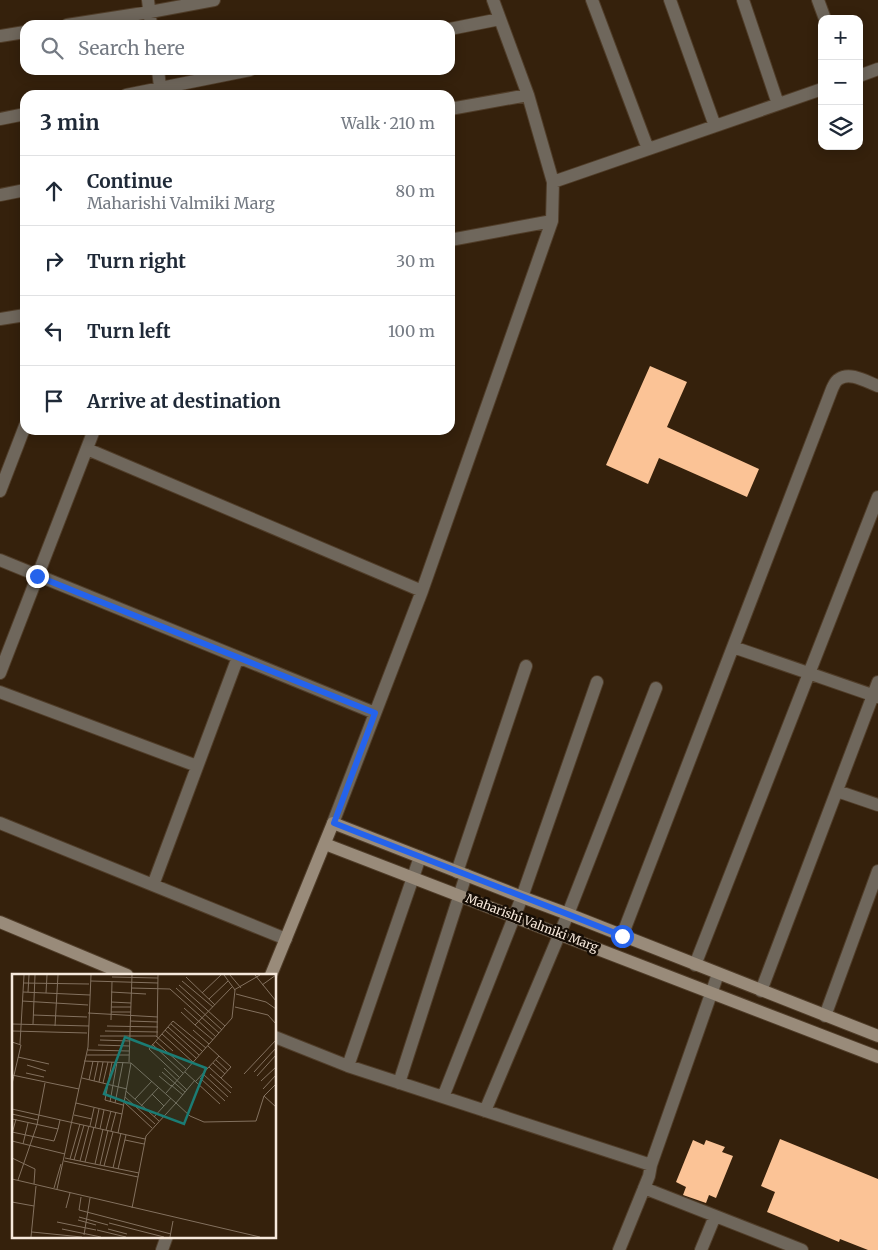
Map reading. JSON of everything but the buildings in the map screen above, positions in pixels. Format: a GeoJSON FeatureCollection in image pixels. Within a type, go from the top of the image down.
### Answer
{"type":"FeatureCollection","features":[{"type":"Feature","properties":{"kind":"street"},"geometry":{"type":"LineString","coordinates":[[99,20],[214,0]]}},
{"type":"Feature","properties":{"kind":"street"},"geometry":{"type":"LineString","coordinates":[[271,974],[334,823],[422,591],[552,221],[553,182],[528,95],[493,0]]}},
{"type":"Feature","properties":{"kind":"street"},"geometry":{"type":"LineString","coordinates":[[592,0],[648,149]]}},
{"type":"Feature","properties":{"kind":"street"},"geometry":{"type":"LineString","coordinates":[[670,0],[715,126]]}},
{"type":"Feature","properties":{"kind":"street"},"geometry":{"type":"LineString","coordinates":[[743,0],[778,104]]}},
{"type":"Feature","properties":{"kind":"street"},"geometry":{"type":"LineString","coordinates":[[818,0],[824,15]]}},
{"type":"Feature","properties":{"kind":"street"},"geometry":{"type":"LineString","coordinates":[[455,28],[500,19]]}},
{"type":"Feature","properties":{"kind":"street"},"geometry":{"type":"LineString","coordinates":[[0,36],[20,33]]}},
{"type":"Feature","properties":{"kind":"street"},"geometry":{"type":"LineString","coordinates":[[863,75],[878,69]]}},
{"type":"Feature","properties":{"kind":"street"},"geometry":{"type":"LineString","coordinates":[[159,75],[161,90]]}},
{"type":"Feature","properties":{"kind":"street"},"geometry":{"type":"LineString","coordinates":[[169,90],[230,75]]}},
{"type":"Feature","properties":{"kind":"street"},"geometry":{"type":"LineString","coordinates":[[553,182],[818,90]]}},
{"type":"Feature","properties":{"kind":"street"},"geometry":{"type":"LineString","coordinates":[[455,108],[528,95]]}},
{"type":"Feature","properties":{"kind":"street"},"geometry":{"type":"LineString","coordinates":[[0,119],[20,115]]}},
{"type":"Feature","properties":{"kind":"street"},"geometry":{"type":"LineString","coordinates":[[0,195],[20,191]]}},
{"type":"Feature","properties":{"kind":"street"},"geometry":{"type":"LineString","coordinates":[[455,239],[552,221]]}},
{"type":"Feature","properties":{"kind":"street"},"geometry":{"type":"LineString","coordinates":[[0,319],[20,316]]}},
{"type":"Feature","properties":{"kind":"street"},"geometry":{"type":"LineString","coordinates":[[622,936],[832,389],[837,380],[845,376],[854,377],[878,386]]}},
{"type":"Feature","properties":{"kind":"street"},"geometry":{"type":"LineString","coordinates":[[0,491],[22,435]]}},
{"type":"Feature","properties":{"kind":"street"},"geometry":{"type":"LineString","coordinates":[[0,673],[92,435]]}},
{"type":"Feature","properties":{"kind":"street"},"geometry":{"type":"LineString","coordinates":[[87,449],[422,591]]}},
{"type":"Feature","properties":{"kind":"street"},"geometry":{"type":"LineString","coordinates":[[695,965],[878,497]]}},
{"type":"Feature","properties":{"kind":"street"},"geometry":{"type":"LineString","coordinates":[[0,560],[375,713]]}},
{"type":"Feature","properties":{"kind":"street"},"geometry":{"type":"LineString","coordinates":[[733,647],[876,696]]}},
{"type":"Feature","properties":{"kind":"street"},"geometry":{"type":"LineString","coordinates":[[152,885],[238,657]]}},
{"type":"Feature","properties":{"kind":"street"},"geometry":{"type":"LineString","coordinates":[[399,1083],[460,895],[462,873],[526,666]]}},
{"type":"Feature","properties":{"kind":"street"},"geometry":{"type":"LineString","coordinates":[[443,1097],[522,897],[597,682]]}},
{"type":"Feature","properties":{"kind":"street"},"geometry":{"type":"LineString","coordinates":[[761,991],[837,791],[876,696],[878,682]]}},
{"type":"Feature","properties":{"kind":"street"},"geometry":{"type":"LineString","coordinates":[[485,1111],[568,914],[656,688]]}},
{"type":"Feature","properties":{"kind":"street"},"geometry":{"type":"LineString","coordinates":[[0,692],[198,766]]}},
{"type":"Feature","properties":{"kind":"street"},"geometry":{"type":"LineString","coordinates":[[837,791],[878,805]]}},
{"type":"Feature","properties":{"kind":"street"},"geometry":{"type":"LineString","coordinates":[[0,823],[286,939]]}},
{"type":"Feature","properties":{"kind":"street","name":"Maharishi Valmiki Marg"},"geometry":{"type":"LineString","coordinates":[[334,823],[878,1036]]}},
{"type":"Feature","properties":{"kind":"street","name":"Maharishi Valmiki Marg"},"geometry":{"type":"LineString","coordinates":[[325,844],[878,1056]]}},
{"type":"Feature","properties":{"kind":"street"},"geometry":{"type":"LineString","coordinates":[[348,1066],[420,857]]}},
{"type":"Feature","properties":{"kind":"street"},"geometry":{"type":"LineString","coordinates":[[825,1016],[878,871]]}},
{"type":"Feature","properties":{"kind":"street"},"geometry":{"type":"LineString","coordinates":[[0,922],[125,974]]}},
{"type":"Feature","properties":{"kind":"street"},"geometry":{"type":"LineString","coordinates":[[619,1250],[644,1188],[718,974]]}},
{"type":"Feature","properties":{"kind":"street"},"geometry":{"type":"LineString","coordinates":[[276,1037],[348,1066],[651,1165]]}},
{"type":"Feature","properties":{"kind":"street"},"geometry":{"type":"LineString","coordinates":[[644,1188],[715,1216],[783,1246],[802,1250]]}},
{"type":"Feature","properties":{"kind":"street"},"geometry":{"type":"LineString","coordinates":[[702,1250],[715,1216]]}},
{"type":"Feature","properties":{"kind":"street"},"geometry":{"type":"LineString","coordinates":[[162,1250],[166,1238]]}},
{"type":"Feature","properties":{"kind":"route"},"geometry":{"type":"LineString","coordinates":[[37,576],[375,713],[334,823],[622,936]]}}]}
